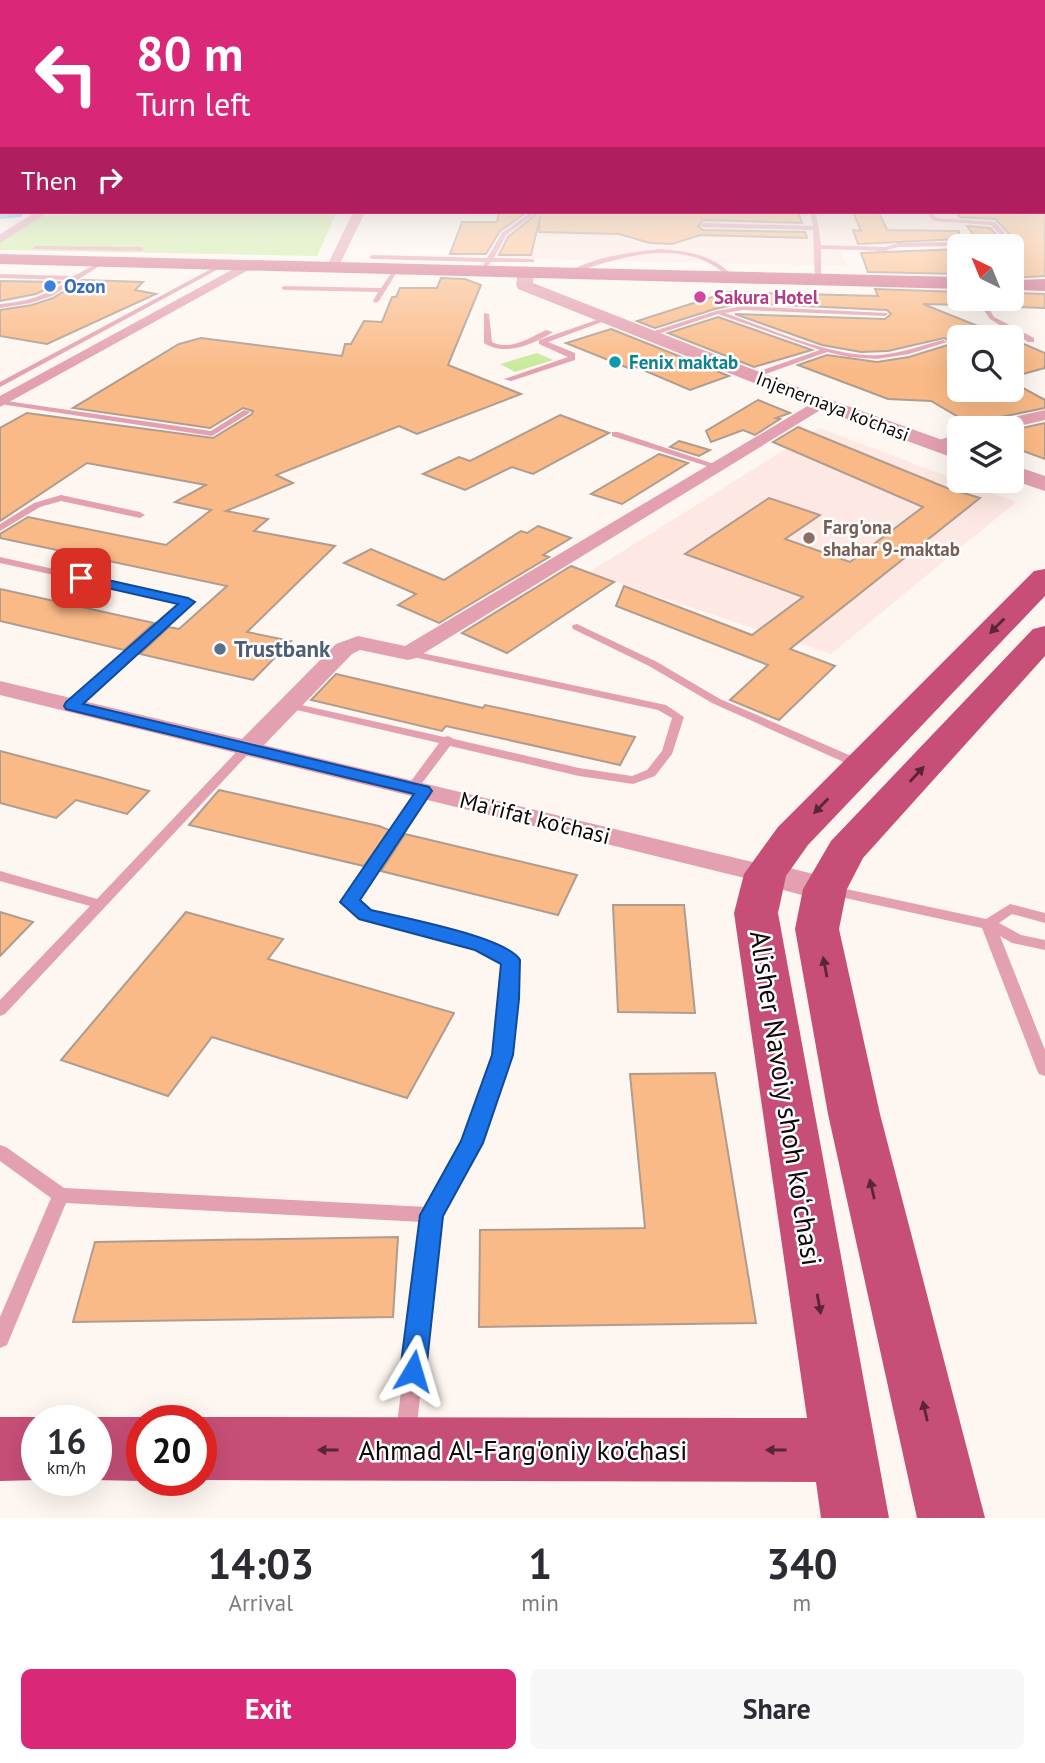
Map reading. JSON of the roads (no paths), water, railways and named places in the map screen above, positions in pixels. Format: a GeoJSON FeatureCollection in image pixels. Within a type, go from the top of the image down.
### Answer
{"type":"FeatureCollection","features":[{"type":"Feature","properties":{"kind":"main road"},"geometry":{"type":"LineString","coordinates":[[0,259],[397,267],[529,266],[570,272],[947,283]]}},
{"type":"Feature","properties":{"kind":"main road"},"geometry":{"type":"LineString","coordinates":[[1024,285],[1045,285]]}},
{"type":"Feature","properties":{"kind":"main road","name":"Alisher Navoiy shoh koʻchasi"},"geometry":{"type":"LineString","coordinates":[[855,1518],[756,913],[765,874],[793,836],[1045,578]]}},
{"type":"Feature","properties":{"kind":"main road"},"geometry":{"type":"LineString","coordinates":[[951,1518],[855,1114],[817,929],[825,889],[846,851],[1045,636]]}},
{"type":"Feature","properties":{"kind":"main road"},"geometry":{"type":"LineString","coordinates":[[0,1449],[21,1449]]}},
{"type":"Feature","properties":{"kind":"main road","name":"Ahmad Al-Farg'oniy ko'chasi"},"geometry":{"type":"LineString","coordinates":[[217,1450],[844,1450]]}},
{"type":"Feature","properties":{"kind":"street"},"geometry":{"type":"LineString","coordinates":[[333,265],[349,232]]}},
{"type":"Feature","properties":{"kind":"street"},"geometry":{"type":"LineString","coordinates":[[0,402],[250,264]]}},
{"type":"Feature","properties":{"kind":"street","name":"Injenernaya ko'chasi"},"geometry":{"type":"LineString","coordinates":[[529,266],[524,285],[821,403],[947,449]]}},
{"type":"Feature","properties":{"kind":"street"},"geometry":{"type":"LineString","coordinates":[[246,749],[344,649],[358,643],[408,653],[821,403]]}},
{"type":"Feature","properties":{"kind":"street"},"geometry":{"type":"LineString","coordinates":[[1024,420],[1045,415]]}},
{"type":"Feature","properties":{"kind":"street"},"geometry":{"type":"LineString","coordinates":[[940,446],[947,443]]}},
{"type":"Feature","properties":{"kind":"street"},"geometry":{"type":"LineString","coordinates":[[1024,476],[1045,484]]}},
{"type":"Feature","properties":{"kind":"street","name":"Ma'rifat ko'chasi"},"geometry":{"type":"LineString","coordinates":[[0,688],[825,889]]}},
{"type":"Feature","properties":{"kind":"lane"},"geometry":{"type":"LineString","coordinates":[[372,257],[486,265],[507,232]]}},
{"type":"Feature","properties":{"kind":"lane"},"geometry":{"type":"LineString","coordinates":[[816,232],[818,279]]}},
{"type":"Feature","properties":{"kind":"lane"},"geometry":{"type":"LineString","coordinates":[[818,247],[884,249],[898,245],[1008,243],[1000,232]]}},
{"type":"Feature","properties":{"kind":"lane"},"geometry":{"type":"LineString","coordinates":[[35,248],[141,249]]}},
{"type":"Feature","properties":{"kind":"lane"},"geometry":{"type":"LineString","coordinates":[[0,306],[42,299],[60,291],[75,278],[124,249]]}},
{"type":"Feature","properties":{"kind":"lane"},"geometry":{"type":"LineString","coordinates":[[0,385],[224,264]]}},
{"type":"Feature","properties":{"kind":"lane"},"geometry":{"type":"LineString","coordinates":[[376,301],[397,267]]}},
{"type":"Feature","properties":{"kind":"lane"},"geometry":{"type":"LineString","coordinates":[[0,276],[75,278]]}},
{"type":"Feature","properties":{"kind":"lane"},"geometry":{"type":"LineString","coordinates":[[284,288],[383,290]]}},
{"type":"Feature","properties":{"kind":"lane"},"geometry":{"type":"LineString","coordinates":[[649,334],[743,308],[885,314]]}},
{"type":"Feature","properties":{"kind":"lane"},"geometry":{"type":"LineString","coordinates":[[988,312],[992,318],[1031,340]]}},
{"type":"Feature","properties":{"kind":"lane"},"geometry":{"type":"LineString","coordinates":[[718,313],[828,349],[869,357],[889,356],[943,342]]}},
{"type":"Feature","properties":{"kind":"lane"},"geometry":{"type":"LineString","coordinates":[[486,314],[488,343],[500,349],[508,349],[601,315]]}},
{"type":"Feature","properties":{"kind":"lane"},"geometry":{"type":"LineString","coordinates":[[508,379],[572,358],[572,355],[542,342],[601,315]]}},
{"type":"Feature","properties":{"kind":"lane"},"geometry":{"type":"LineString","coordinates":[[754,376],[828,349]]}},
{"type":"Feature","properties":{"kind":"lane"},"geometry":{"type":"LineString","coordinates":[[0,402],[212,434],[247,412]]}},
{"type":"Feature","properties":{"kind":"lane"},"geometry":{"type":"LineString","coordinates":[[615,434],[716,466]]}},
{"type":"Feature","properties":{"kind":"lane"},"geometry":{"type":"LineString","coordinates":[[0,528],[37,505],[61,498],[140,515]]}},
{"type":"Feature","properties":{"kind":"lane"},"geometry":{"type":"LineString","coordinates":[[0,560],[188,602],[72,706]]}},
{"type":"Feature","properties":{"kind":"lane"},"geometry":{"type":"LineString","coordinates":[[577,627],[653,664],[716,701],[862,765]]}},
{"type":"Feature","properties":{"kind":"lane"},"geometry":{"type":"LineString","coordinates":[[288,705],[579,772],[633,780],[651,773],[668,751],[678,717],[662,707],[408,653]]}},
{"type":"Feature","properties":{"kind":"lane"},"geometry":{"type":"LineString","coordinates":[[404,1450],[432,1215],[472,1143],[503,1055],[510,999],[511,960],[481,944],[365,915],[349,902],[448,740]]}},
{"type":"Feature","properties":{"kind":"lane"},"geometry":{"type":"LineString","coordinates":[[1,1008],[246,749]]}},
{"type":"Feature","properties":{"kind":"lane"},"geometry":{"type":"LineString","coordinates":[[0,876],[99,904]]}},
{"type":"Feature","properties":{"kind":"lane"},"geometry":{"type":"LineString","coordinates":[[825,889],[988,925],[1017,939],[1045,946]]}},
{"type":"Feature","properties":{"kind":"lane"},"geometry":{"type":"LineString","coordinates":[[988,925],[1010,909],[1045,918]]}},
{"type":"Feature","properties":{"kind":"lane"},"geometry":{"type":"LineString","coordinates":[[988,925],[1045,1070]]}},
{"type":"Feature","properties":{"kind":"lane"},"geometry":{"type":"LineString","coordinates":[[0,1152],[61,1195],[432,1215]]}},
{"type":"Feature","properties":{"kind":"lane"},"geometry":{"type":"LineString","coordinates":[[0,1339],[61,1195]]}},
{"type":"Feature","properties":{"kind":"place","name":"Ozon"},"geometry":{"type":"Point","coordinates":[50,286]}},
{"type":"Feature","properties":{"kind":"place","name":"Sakura Hotel"},"geometry":{"type":"Point","coordinates":[700,297]}},
{"type":"Feature","properties":{"kind":"place","name":"Fenix maktab"},"geometry":{"type":"Point","coordinates":[615,362]}},
{"type":"Feature","properties":{"kind":"place","name":"Farg'ona shahar 9-maktab"},"geometry":{"type":"Point","coordinates":[809,538]}},
{"type":"Feature","properties":{"kind":"place","name":"Trustbank"},"geometry":{"type":"Point","coordinates":[220,649]}}]}
